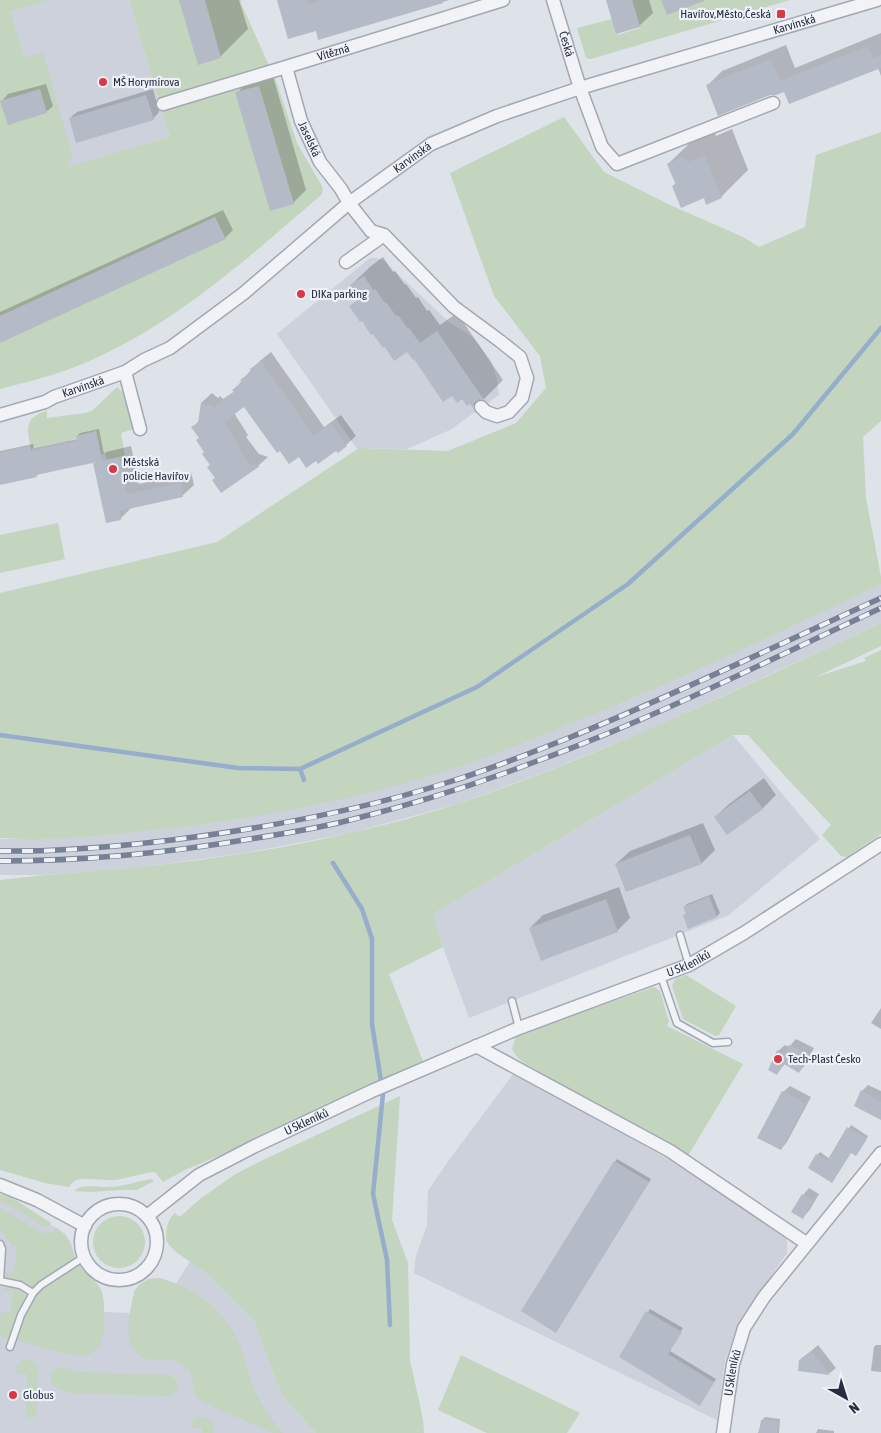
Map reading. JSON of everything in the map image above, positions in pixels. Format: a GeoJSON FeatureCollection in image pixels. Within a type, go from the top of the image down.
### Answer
{"type":"FeatureCollection","features":[{"type":"Feature","properties":{"kind":"street","name":"Vítězná"},"geometry":{"type":"LineString","coordinates":[[163,104],[503,0]]}},
{"type":"Feature","properties":{"kind":"street","name":"Česká"},"geometry":{"type":"LineString","coordinates":[[553,0],[580,88],[602,147],[617,164],[773,103]]}},
{"type":"Feature","properties":{"kind":"street","name":"Karvinská"},"geometry":{"type":"LineString","coordinates":[[0,415],[45,402],[54,397],[125,372],[144,360],[170,348],[244,293],[349,203],[431,144],[497,116],[580,88],[877,0]]}},
{"type":"Feature","properties":{"kind":"street","name":"Jaselská"},"geometry":{"type":"LineString","coordinates":[[286,67],[301,121],[310,143],[320,162],[371,231],[384,235],[454,306],[520,357],[527,378],[522,398],[509,412],[497,416],[486,412],[481,407]]}},
{"type":"Feature","properties":{"kind":"street"},"geometry":{"type":"LineString","coordinates":[[346,262],[384,235]]}},
{"type":"Feature","properties":{"kind":"street"},"geometry":{"type":"LineString","coordinates":[[125,372],[140,429]]}},
{"type":"Feature","properties":{"kind":"street","name":"U Skleníků"},"geometry":{"type":"LineString","coordinates":[[147,1216],[199,1175],[254,1146],[372,1091],[520,1028],[689,965],[744,933],[881,844]]}},
{"type":"Feature","properties":{"kind":"street"},"geometry":{"type":"LineString","coordinates":[[476,1046],[670,1151],[806,1243]]}},
{"type":"Feature","properties":{"kind":"street","name":"U Skleníků"},"geometry":{"type":"LineString","coordinates":[[724,1433],[733,1364],[744,1328],[764,1297],[806,1243],[881,1153]]}},
{"type":"Feature","properties":{"kind":"street"},"geometry":{"type":"LineString","coordinates":[[0,1185],[37,1200],[84,1226]]}},
{"type":"Feature","properties":{"kind":"street"},"geometry":{"type":"LineString","coordinates":[[118,1204],[129,1205],[147,1216],[156,1231],[157,1240],[154,1257],[143,1272],[126,1280],[117,1280],[106,1278],[89,1266],[81,1247],[81,1236],[84,1226],[98,1210],[118,1204]]}},
{"type":"Feature","properties":{"kind":"lane"},"geometry":{"type":"LineString","coordinates":[[680,935],[689,965]]}},
{"type":"Feature","properties":{"kind":"lane"},"geometry":{"type":"LineString","coordinates":[[661,976],[677,1022],[713,1043],[728,1042]]}},
{"type":"Feature","properties":{"kind":"lane"},"geometry":{"type":"LineString","coordinates":[[512,1001],[520,1028]]}},
{"type":"Feature","properties":{"kind":"lane"},"geometry":{"type":"LineString","coordinates":[[0,1244],[2,1249],[0,1280],[20,1285],[33,1293]]}},
{"type":"Feature","properties":{"kind":"lane"},"geometry":{"type":"LineString","coordinates":[[10,1348],[21,1315],[33,1293],[41,1285],[84,1257]]}},
{"type":"Feature","properties":{"kind":"shaded area","name":"MŠ Horymírova"},"geometry":{"type":"Polygon","coordinates":[[[49,0],[129,0],[170,137],[67,168],[70,161],[43,54],[24,58],[11,11],[49,0]]]}},
{"type":"Feature","properties":{"kind":"shaded area"},"geometry":{"type":"Polygon","coordinates":[[[370,258],[383,260],[450,323],[476,341],[490,359],[497,379],[499,395],[450,430],[407,449],[357,449],[277,334],[370,258]]]}},
{"type":"Feature","properties":{"kind":"shaded area"},"geometry":{"type":"Polygon","coordinates":[[[881,584],[881,623],[653,728],[545,772],[457,804],[350,833],[245,853],[88,872],[0,875],[0,839],[85,837],[239,819],[447,770],[533,739],[639,695],[881,584]]]}},
{"type":"Feature","properties":{"kind":"shaded area"},"geometry":{"type":"Polygon","coordinates":[[[733,735],[820,839],[729,915],[469,1018],[433,914],[733,735]]]}},
{"type":"Feature","properties":{"kind":"shaded area"},"geometry":{"type":"Polygon","coordinates":[[[514,1073],[669,1160],[785,1235],[787,1253],[738,1324],[725,1361],[717,1420],[414,1273],[416,1256],[427,1225],[428,1191],[514,1073]]]}},
{"type":"Feature","properties":{"kind":"shaded area"},"geometry":{"type":"Polygon","coordinates":[[[0,1200],[57,1228],[66,1235],[80,1268],[101,1290],[104,1312],[131,1313],[134,1291],[140,1284],[148,1279],[159,1278],[176,1284],[190,1261],[208,1274],[254,1321],[282,1396],[316,1433],[0,1433],[0,1200]]]}},
{"type":"Feature","properties":{"kind":"green space"},"geometry":{"type":"Polygon","coordinates":[[[0,0],[49,0],[11,11],[24,58],[43,53],[72,155],[68,167],[170,137],[129,0],[243,0],[240,1],[276,81],[297,143],[323,188],[322,194],[237,267],[207,290],[146,331],[80,365],[0,389],[0,0]]]}},
{"type":"Feature","properties":{"kind":"green space"},"geometry":{"type":"Polygon","coordinates":[[[632,0],[790,0],[591,59],[586,58],[577,28],[612,19],[617,35],[640,28],[632,0]]]}},
{"type":"Feature","properties":{"kind":"green space"},"geometry":{"type":"Polygon","coordinates":[[[564,117],[604,172],[670,205],[743,237],[759,247],[805,227],[816,155],[881,132],[881,421],[863,437],[866,498],[881,584],[725,657],[607,709],[491,755],[411,781],[310,806],[206,824],[74,838],[0,838],[0,593],[217,542],[359,448],[448,451],[516,423],[546,388],[540,356],[494,296],[450,173],[564,117]]]}},
{"type":"Feature","properties":{"kind":"green space"},"geometry":{"type":"Polygon","coordinates":[[[117,387],[126,396],[134,429],[121,433],[125,456],[107,460],[105,454],[101,455],[96,431],[76,436],[76,439],[70,440],[70,442],[32,448],[31,451],[28,426],[34,417],[47,411],[47,418],[92,411],[117,387]]]}},
{"type":"Feature","properties":{"kind":"green space"},"geometry":{"type":"Polygon","coordinates":[[[58,523],[65,559],[0,573],[0,535],[58,523]]]}},
{"type":"Feature","properties":{"kind":"green space"},"geometry":{"type":"Polygon","coordinates":[[[881,623],[881,646],[816,677],[866,661],[864,658],[881,650],[881,834],[847,857],[841,856],[822,835],[831,825],[748,735],[733,735],[433,914],[443,947],[389,974],[423,1061],[237,1148],[185,1170],[163,1182],[155,1172],[113,1180],[81,1179],[74,1181],[69,1187],[45,1183],[0,1170],[0,880],[122,869],[245,853],[378,827],[434,811],[517,783],[610,746],[727,695],[881,623]]]}},
{"type":"Feature","properties":{"kind":"green space"},"geometry":{"type":"Polygon","coordinates":[[[686,975],[736,1006],[719,1035],[715,1036],[683,1019],[672,986],[675,979],[686,975]]]}},
{"type":"Feature","properties":{"kind":"green space"},"geometry":{"type":"Polygon","coordinates":[[[654,987],[660,991],[669,1022],[667,1026],[743,1064],[686,1159],[523,1062],[512,1049],[516,1036],[654,987]]]}},
{"type":"Feature","properties":{"kind":"green space"},"geometry":{"type":"Polygon","coordinates":[[[400,1096],[392,1220],[408,1263],[410,1360],[423,1419],[424,1433],[316,1433],[282,1396],[254,1321],[208,1274],[170,1246],[166,1240],[167,1226],[175,1213],[181,1216],[200,1199],[234,1175],[400,1096]]]}},
{"type":"Feature","properties":{"kind":"green space"},"geometry":{"type":"Polygon","coordinates":[[[151,1179],[154,1181],[137,1190],[74,1191],[82,1187],[117,1186],[151,1179]]]}},
{"type":"Feature","properties":{"kind":"green space"},"geometry":{"type":"Polygon","coordinates":[[[0,1194],[11,1197],[51,1223],[50,1226],[44,1227],[22,1212],[0,1201],[0,1194]]]}},
{"type":"Feature","properties":{"kind":"green space"},"geometry":{"type":"Polygon","coordinates":[[[0,1208],[44,1233],[50,1233],[57,1228],[69,1241],[75,1258],[32,1288],[23,1281],[6,1277],[4,1272],[14,1274],[17,1246],[12,1246],[0,1228],[0,1208]]]}},
{"type":"Feature","properties":{"kind":"green space"},"geometry":{"type":"Polygon","coordinates":[[[114,1216],[124,1216],[133,1220],[141,1228],[145,1242],[141,1256],[133,1264],[124,1268],[114,1268],[105,1264],[97,1256],[93,1247],[93,1237],[97,1228],[105,1220],[114,1216]]]}},
{"type":"Feature","properties":{"kind":"green space"},"geometry":{"type":"Polygon","coordinates":[[[79,1264],[99,1286],[103,1297],[104,1331],[101,1342],[95,1350],[86,1355],[63,1353],[18,1340],[23,1322],[37,1294],[51,1282],[79,1264]]]}},
{"type":"Feature","properties":{"kind":"green space"},"geometry":{"type":"Polygon","coordinates":[[[159,1278],[184,1287],[196,1294],[207,1302],[225,1321],[239,1344],[259,1399],[283,1433],[273,1433],[201,1401],[195,1393],[189,1371],[181,1363],[169,1360],[147,1359],[135,1351],[129,1338],[133,1297],[135,1291],[142,1283],[150,1279],[159,1278]]]}},
{"type":"Feature","properties":{"kind":"green space"},"geometry":{"type":"Polygon","coordinates":[[[14,1288],[27,1296],[17,1315],[10,1339],[0,1336],[0,1316],[2,1312],[11,1313],[13,1291],[1,1290],[14,1288]]]}},
{"type":"Feature","properties":{"kind":"green space"},"geometry":{"type":"Polygon","coordinates":[[[461,1355],[580,1413],[567,1433],[487,1433],[438,1410],[461,1355]]]}},
{"type":"Feature","properties":{"kind":"green space"},"geometry":{"type":"Polygon","coordinates":[[[22,1360],[32,1361],[38,1368],[36,1417],[26,1417],[27,1374],[15,1373],[22,1360]]]}},
{"type":"Feature","properties":{"kind":"green space"},"geometry":{"type":"Polygon","coordinates":[[[59,1367],[79,1372],[169,1375],[176,1380],[178,1385],[173,1394],[169,1396],[71,1393],[57,1388],[52,1383],[51,1374],[59,1367]]]}},
{"type":"Feature","properties":{"kind":"green space"},"geometry":{"type":"Polygon","coordinates":[[[201,1417],[210,1422],[214,1433],[202,1433],[202,1428],[191,1428],[193,1420],[201,1417]]]}},
{"type":"Feature","properties":{"kind":"building"},"geometry":{"type":"Polygon","coordinates":[[[179,0],[205,0],[221,58],[198,65],[179,0]]]}},
{"type":"Feature","properties":{"kind":"building"},"geometry":{"type":"Polygon","coordinates":[[[277,0],[307,0],[308,4],[322,0],[443,0],[443,3],[318,40],[316,31],[288,39],[277,0]]]}},
{"type":"Feature","properties":{"kind":"building"},"geometry":{"type":"Polygon","coordinates":[[[606,0],[632,0],[640,27],[616,34],[606,0]]]}},
{"type":"Feature","properties":{"kind":"building"},"geometry":{"type":"Polygon","coordinates":[[[661,0],[704,0],[704,1],[667,15],[661,0]]]}},
{"type":"Feature","properties":{"kind":"building"},"geometry":{"type":"Polygon","coordinates":[[[868,46],[873,58],[881,55],[881,68],[789,104],[784,92],[770,95],[718,116],[706,85],[771,59],[780,81],[868,46]]]}},
{"type":"Feature","properties":{"kind":"building"},"geometry":{"type":"Polygon","coordinates":[[[259,86],[294,204],[270,211],[235,92],[259,86]]]}},
{"type":"Feature","properties":{"kind":"building"},"geometry":{"type":"Polygon","coordinates":[[[40,89],[47,113],[8,125],[0,101],[40,89]]]}},
{"type":"Feature","properties":{"kind":"building"},"geometry":{"type":"Polygon","coordinates":[[[146,95],[154,120],[76,143],[69,118],[146,95]]]}},
{"type":"Feature","properties":{"kind":"building"},"geometry":{"type":"Polygon","coordinates":[[[705,155],[722,198],[706,205],[704,198],[681,208],[672,186],[676,185],[667,164],[683,157],[684,160],[688,159],[689,162],[705,155]]]}},
{"type":"Feature","properties":{"kind":"building"},"geometry":{"type":"Polygon","coordinates":[[[215,217],[226,239],[0,343],[0,316],[215,217]]]}},
{"type":"Feature","properties":{"kind":"building"},"geometry":{"type":"Polygon","coordinates":[[[364,276],[373,290],[375,289],[420,343],[437,331],[484,400],[479,399],[476,401],[473,404],[473,408],[470,404],[467,406],[462,399],[457,403],[452,396],[443,402],[414,359],[407,352],[394,361],[385,347],[383,348],[373,334],[371,335],[349,306],[360,299],[350,285],[364,276]]]}},
{"type":"Feature","properties":{"kind":"building"},"geometry":{"type":"Polygon","coordinates":[[[261,361],[314,436],[331,423],[347,446],[338,453],[336,451],[318,464],[316,461],[306,468],[299,457],[289,464],[280,451],[277,453],[244,407],[224,422],[249,464],[260,466],[221,493],[212,480],[215,478],[207,467],[210,465],[202,454],[204,452],[196,440],[199,438],[191,427],[198,423],[201,402],[207,406],[210,404],[213,408],[234,392],[232,390],[242,382],[240,380],[261,361]]]}},
{"type":"Feature","properties":{"kind":"building"},"geometry":{"type":"Polygon","coordinates":[[[96,431],[102,461],[0,485],[0,453],[30,446],[31,451],[77,441],[76,436],[96,431]]]}},
{"type":"Feature","properties":{"kind":"building"},"geometry":{"type":"Polygon","coordinates":[[[119,457],[127,494],[180,483],[183,497],[119,511],[121,520],[106,523],[93,463],[119,457]]]}},
{"type":"Feature","properties":{"kind":"building"},"geometry":{"type":"Polygon","coordinates":[[[750,791],[763,809],[727,835],[714,817],[750,791]]]}},
{"type":"Feature","properties":{"kind":"building"},"geometry":{"type":"Polygon","coordinates":[[[690,835],[702,864],[626,892],[615,864],[690,835]]]}},
{"type":"Feature","properties":{"kind":"building"},"geometry":{"type":"Polygon","coordinates":[[[709,896],[717,917],[688,929],[683,915],[686,914],[683,907],[709,896]]]}},
{"type":"Feature","properties":{"kind":"building"},"geometry":{"type":"Polygon","coordinates":[[[606,899],[618,932],[541,961],[529,928],[606,899]]]}},
{"type":"Feature","properties":{"kind":"building"},"geometry":{"type":"Polygon","coordinates":[[[789,1045],[809,1054],[799,1073],[784,1064],[777,1075],[768,1070],[777,1050],[784,1054],[789,1045]]]}},
{"type":"Feature","properties":{"kind":"building"},"geometry":{"type":"Polygon","coordinates":[[[861,1090],[881,1102],[881,1120],[854,1106],[861,1090]]]}},
{"type":"Feature","properties":{"kind":"building"},"geometry":{"type":"Polygon","coordinates":[[[782,1091],[806,1104],[781,1150],[757,1138],[782,1091]]]}},
{"type":"Feature","properties":{"kind":"building"},"geometry":{"type":"Polygon","coordinates":[[[847,1127],[867,1139],[856,1156],[851,1153],[832,1183],[808,1168],[816,1154],[827,1161],[847,1127]]]}},
{"type":"Feature","properties":{"kind":"building"},"geometry":{"type":"Polygon","coordinates":[[[614,1161],[649,1182],[556,1333],[521,1311],[614,1161]]]}},
{"type":"Feature","properties":{"kind":"building"},"geometry":{"type":"Polygon","coordinates":[[[802,1194],[813,1201],[803,1219],[791,1212],[802,1194]]]}},
{"type":"Feature","properties":{"kind":"building"},"geometry":{"type":"Polygon","coordinates":[[[646,1311],[682,1332],[668,1354],[714,1382],[700,1406],[619,1357],[646,1311]]]}},
{"type":"Feature","properties":{"kind":"building"},"geometry":{"type":"Polygon","coordinates":[[[811,1351],[830,1375],[798,1371],[799,1360],[811,1351]]]}},
{"type":"Feature","properties":{"kind":"building"},"geometry":{"type":"Polygon","coordinates":[[[761,1420],[778,1421],[777,1433],[759,1433],[761,1420]]]}},
{"type":"Feature","properties":{"kind":"waterway"},"geometry":{"type":"LineString","coordinates":[[0,735],[238,768],[300,769],[477,687],[628,584],[793,434],[881,328]]}},
{"type":"Feature","properties":{"kind":"waterway"},"geometry":{"type":"LineString","coordinates":[[300,769],[304,780]]}},
{"type":"Feature","properties":{"kind":"waterway"},"geometry":{"type":"LineString","coordinates":[[333,863],[362,909],[372,939],[372,1024],[383,1094],[373,1194],[387,1260],[390,1325]]}},
{"type":"Feature","properties":{"kind":"railway"},"geometry":{"type":"LineString","coordinates":[[0,851],[86,849],[150,843],[277,824],[381,802],[480,772],[571,737],[688,687],[881,598]]}},
{"type":"Feature","properties":{"kind":"railway"},"geometry":{"type":"LineString","coordinates":[[0,861],[94,858],[188,848],[310,829],[395,808],[490,778],[581,744],[710,688],[881,608]]}},
{"type":"Feature","properties":{"kind":"place","name":"Havířov,Město,Česká"},"geometry":{"type":"Point","coordinates":[781,14]}},
{"type":"Feature","properties":{"kind":"place","name":"MŠ Horymírova"},"geometry":{"type":"Point","coordinates":[103,82]}},
{"type":"Feature","properties":{"kind":"place","name":"DIKa parking"},"geometry":{"type":"Point","coordinates":[301,294]}},
{"type":"Feature","properties":{"kind":"place","name":"Městská policie Havířov"},"geometry":{"type":"Point","coordinates":[113,469]}},
{"type":"Feature","properties":{"kind":"place","name":"Tech-Plast Česko"},"geometry":{"type":"Point","coordinates":[778,1059]}},
{"type":"Feature","properties":{"kind":"place","name":"Globus"},"geometry":{"type":"Point","coordinates":[13,1395]}}]}
